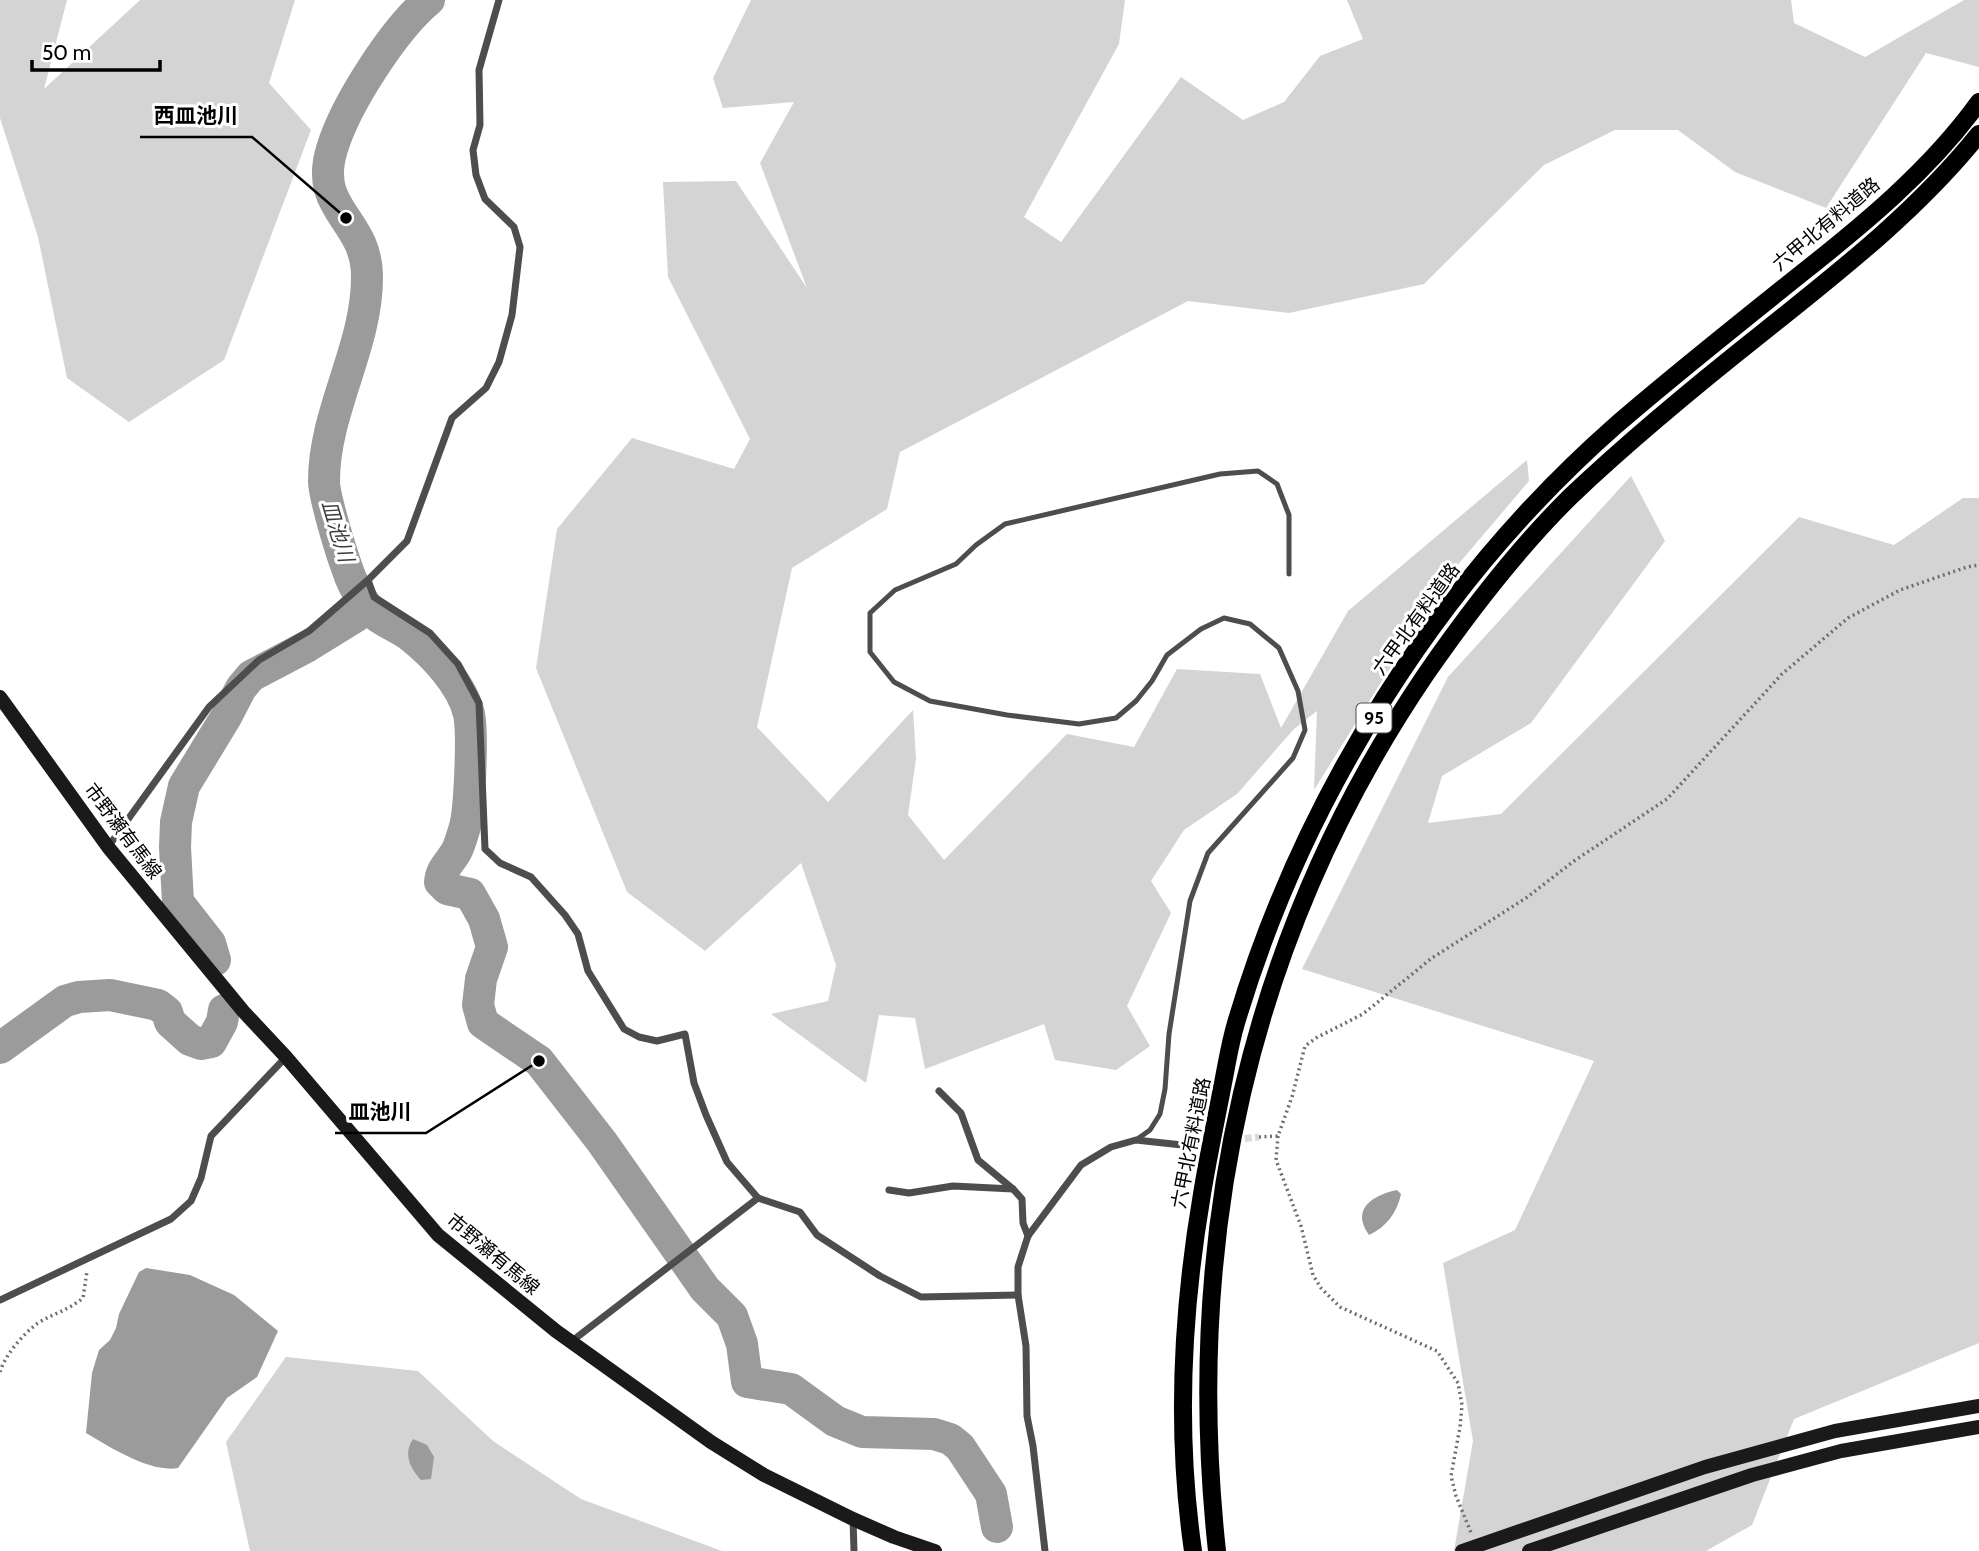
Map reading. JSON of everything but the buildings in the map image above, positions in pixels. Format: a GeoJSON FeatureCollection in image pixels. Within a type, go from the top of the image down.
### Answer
{"type":"FeatureCollection","features":[{"type":"Feature","properties":{"kind":"main road","name":"六甲北有料道路"},"geometry":{"type":"LineString","coordinates":[[1193,1551],[1187,1510],[1186,1334],[1192,1254],[1209,1153],[1235,1026],[1270,925],[1304,845],[1345,767],[1416,648],[1521,518],[1614,428],[1845,239],[1913,178],[1979,102]]}},
{"type":"Feature","properties":{"kind":"main road","name":"六甲北有料道路"},"geometry":{"type":"LineString","coordinates":[[1217,1551],[1212,1510],[1207,1353],[1221,1203],[1244,1080],[1279,961],[1326,847],[1358,784],[1405,705],[1455,632],[1520,552],[1568,499],[1640,432],[1906,214],[1961,157],[1979,134]]}},
{"type":"Feature","properties":{"kind":"main road","name":"市野瀬有馬線"},"geometry":{"type":"LineString","coordinates":[[0,697],[108,846],[243,1011],[286,1057],[438,1235],[571,1342],[711,1442],[764,1475],[894,1537],[936,1551]]}},
{"type":"Feature","properties":{"kind":"main road"},"geometry":{"type":"LineString","coordinates":[[1469,1549],[1705,1467],[1835,1431],[1979,1406]]}},
{"type":"Feature","properties":{"kind":"main road"},"geometry":{"type":"LineString","coordinates":[[1529,1551],[1752,1475],[1841,1451],[1979,1427]]}},
{"type":"Feature","properties":{"kind":"street"},"geometry":{"type":"LineString","coordinates":[[108,846],[209,706],[259,660],[309,631],[366,582],[407,541],[452,418],[486,388],[499,362],[512,315],[520,247],[514,228],[485,199],[476,175],[473,150],[480,125],[480,70],[499,0]]}},
{"type":"Feature","properties":{"kind":"street"},"geometry":{"type":"LineString","coordinates":[[366,582],[374,597],[430,633],[458,664],[479,703],[485,849],[500,863],[531,877],[565,915],[578,934],[588,971],[624,1029],[639,1037],[657,1041],[685,1034],[694,1083],[727,1163],[758,1198],[800,1212],[817,1235],[880,1276],[921,1297],[1018,1295]]}},
{"type":"Feature","properties":{"kind":"street"},"geometry":{"type":"LineString","coordinates":[[0,1300],[171,1219],[191,1201],[201,1178],[211,1136],[286,1057]]}},
{"type":"Feature","properties":{"kind":"street"},"geometry":{"type":"LineString","coordinates":[[939,1091],[961,1113],[978,1160],[1022,1199],[1023,1223],[1028,1237]]}},
{"type":"Feature","properties":{"kind":"street"},"geometry":{"type":"LineString","coordinates":[[1045,1551],[1027,1416],[1026,1346],[1018,1295],[1018,1267],[1028,1237],[1081,1165],[1111,1147],[1136,1140],[1182,1145]]}},
{"type":"Feature","properties":{"kind":"street"},"geometry":{"type":"LineString","coordinates":[[889,1190],[909,1193],[953,1185],[1013,1189]]}},
{"type":"Feature","properties":{"kind":"street"},"geometry":{"type":"LineString","coordinates":[[571,1342],[758,1198]]}},
{"type":"Feature","properties":{"kind":"street"},"geometry":{"type":"LineString","coordinates":[[853,1518],[854,1551]]}},
{"type":"Feature","properties":{"kind":"lane"},"geometry":{"type":"LineString","coordinates":[[1136,1140],[1150,1130],[1160,1114],[1165,1089],[1169,1034],[1190,901],[1208,853],[1293,758],[1305,730],[1297,691],[1279,648],[1250,624],[1224,618],[1201,629],[1167,655],[1136,701],[1116,718],[1079,724],[930,701],[894,682],[870,652],[870,613],[895,590],[956,564],[976,545],[1006,524],[1220,474],[1258,471],[1277,484],[1289,515],[1289,574]]}},
{"type":"Feature","properties":{"kind":"path"},"geometry":{"type":"LineString","coordinates":[[1469,1549],[1451,1476],[1462,1405],[1458,1383],[1437,1351],[1339,1307],[1313,1275],[1301,1226],[1276,1160],[1278,1136],[1292,1097],[1305,1046],[1363,1014],[1432,958],[1526,898],[1574,861],[1667,799],[1782,674],[1847,618],[1900,590],[1979,565]]}},
{"type":"Feature","properties":{"kind":"path"},"geometry":{"type":"LineString","coordinates":[[1259,1137],[1278,1136]]}},
{"type":"Feature","properties":{"kind":"path"},"geometry":{"type":"LineString","coordinates":[[0,1371],[2,1364],[23,1337],[38,1323],[70,1309],[83,1298],[89,1257]]}},
{"type":"Feature","properties":{"kind":"shaded area"},"geometry":{"type":"Polygon","coordinates":[[[0,0],[67,0],[44,89],[140,0],[295,0],[269,83],[311,130],[224,360],[129,422],[67,378],[38,237],[0,118],[0,0]]]}},
{"type":"Feature","properties":{"kind":"shaded area"},"geometry":{"type":"Polygon","coordinates":[[[751,0],[1125,0],[1119,44],[1024,217],[1061,242],[1181,77],[1243,120],[1284,102],[1320,56],[1363,39],[1347,0],[1791,0],[1794,23],[1865,57],[1964,0],[1979,0],[1979,67],[1926,53],[1826,208],[1735,172],[1678,130],[1615,130],[1544,165],[1424,284],[1289,313],[1188,301],[900,452],[887,509],[792,568],[757,727],[828,802],[913,710],[916,759],[908,815],[944,860],[1067,734],[1134,747],[1177,669],[1260,674],[1281,728],[1348,611],[1527,460],[1529,481],[1444,581],[1314,790],[1317,711],[1294,729],[1237,794],[1184,830],[1151,881],[1171,913],[1127,1006],[1150,1046],[1116,1070],[1055,1060],[1044,1024],[925,1069],[915,1018],[879,1015],[866,1083],[771,1014],[828,1001],[836,965],[801,863],[705,951],[627,892],[536,668],[557,529],[632,438],[734,469],[750,439],[668,277],[663,182],[736,181],[807,288],[760,163],[794,102],[723,108],[713,78],[751,0]]]}},
{"type":"Feature","properties":{"kind":"shaded area"},"geometry":{"type":"Polygon","coordinates":[[[1631,476],[1665,541],[1531,723],[1442,776],[1428,823],[1501,814],[1799,517],[1894,545],[1963,498],[1979,498],[1979,1343],[1794,1419],[1752,1525],[1706,1551],[1454,1551],[1473,1441],[1443,1263],[1515,1230],[1594,1061],[1302,969],[1448,677],[1631,476]]]}},
{"type":"Feature","properties":{"kind":"shaded area"},"geometry":{"type":"Polygon","coordinates":[[[1397,1190],[1401,1194],[1394,1213],[1381,1228],[1369,1235],[1362,1218],[1363,1211],[1380,1195],[1397,1190]]]}},
{"type":"Feature","properties":{"kind":"shaded area"},"geometry":{"type":"Polygon","coordinates":[[[146,1268],[190,1275],[234,1295],[278,1331],[257,1377],[227,1398],[178,1468],[167,1469],[143,1463],[86,1433],[92,1373],[99,1350],[110,1340],[139,1272],[146,1268]]]}},
{"type":"Feature","properties":{"kind":"shaded area"},"geometry":{"type":"Polygon","coordinates":[[[286,1357],[418,1371],[493,1441],[581,1499],[722,1551],[250,1551],[226,1442],[286,1357]]]}},
{"type":"Feature","properties":{"kind":"shaded area"},"geometry":{"type":"Polygon","coordinates":[[[413,1439],[427,1445],[434,1457],[431,1479],[421,1480],[411,1466],[408,1450],[413,1439]]]}},
{"type":"Feature","properties":{"kind":"waterway","name":"皿池川"},"geometry":{"type":"LineString","coordinates":[[429,0],[401,29],[372,69],[348,111],[332,149],[328,170],[329,186],[334,201],[358,240],[367,275],[361,327],[331,429],[324,481],[341,550],[360,596],[375,615],[409,635],[437,660],[460,692],[469,714],[471,755],[466,821],[458,848],[444,869],[440,882],[447,889],[470,894],[484,919],[492,947],[481,979],[478,1005],[483,1023],[539,1061],[602,1142],[705,1289],[732,1316],[742,1344],[747,1382],[791,1389],[835,1421],[862,1432],[934,1434],[950,1439],[960,1447],[991,1494],[997,1527]]}},
{"type":"Feature","properties":{"kind":"waterway"},"geometry":{"type":"LineString","coordinates":[[215,960],[210,943],[178,902],[176,822],[184,786],[241,688],[251,676],[308,646],[367,607]]}},
{"type":"Feature","properties":{"kind":"waterway"},"geometry":{"type":"LineString","coordinates":[[0,1048],[65,1001],[79,997],[110,995],[158,1005],[167,1012],[170,1022],[190,1040],[201,1044],[211,1042],[222,1022],[224,1010]]}},
{"type":"Feature","properties":{"kind":"tunnel"},"geometry":{"type":"LineString","coordinates":[[1182,1145],[1259,1137]]}},
{"type":"Feature","properties":{"kind":"place","name":"西皿池川"},"geometry":{"type":"Point","coordinates":[346,218]}},
{"type":"Feature","properties":{"kind":"place","name":"皿池川"},"geometry":{"type":"Point","coordinates":[539,1061]}}]}
